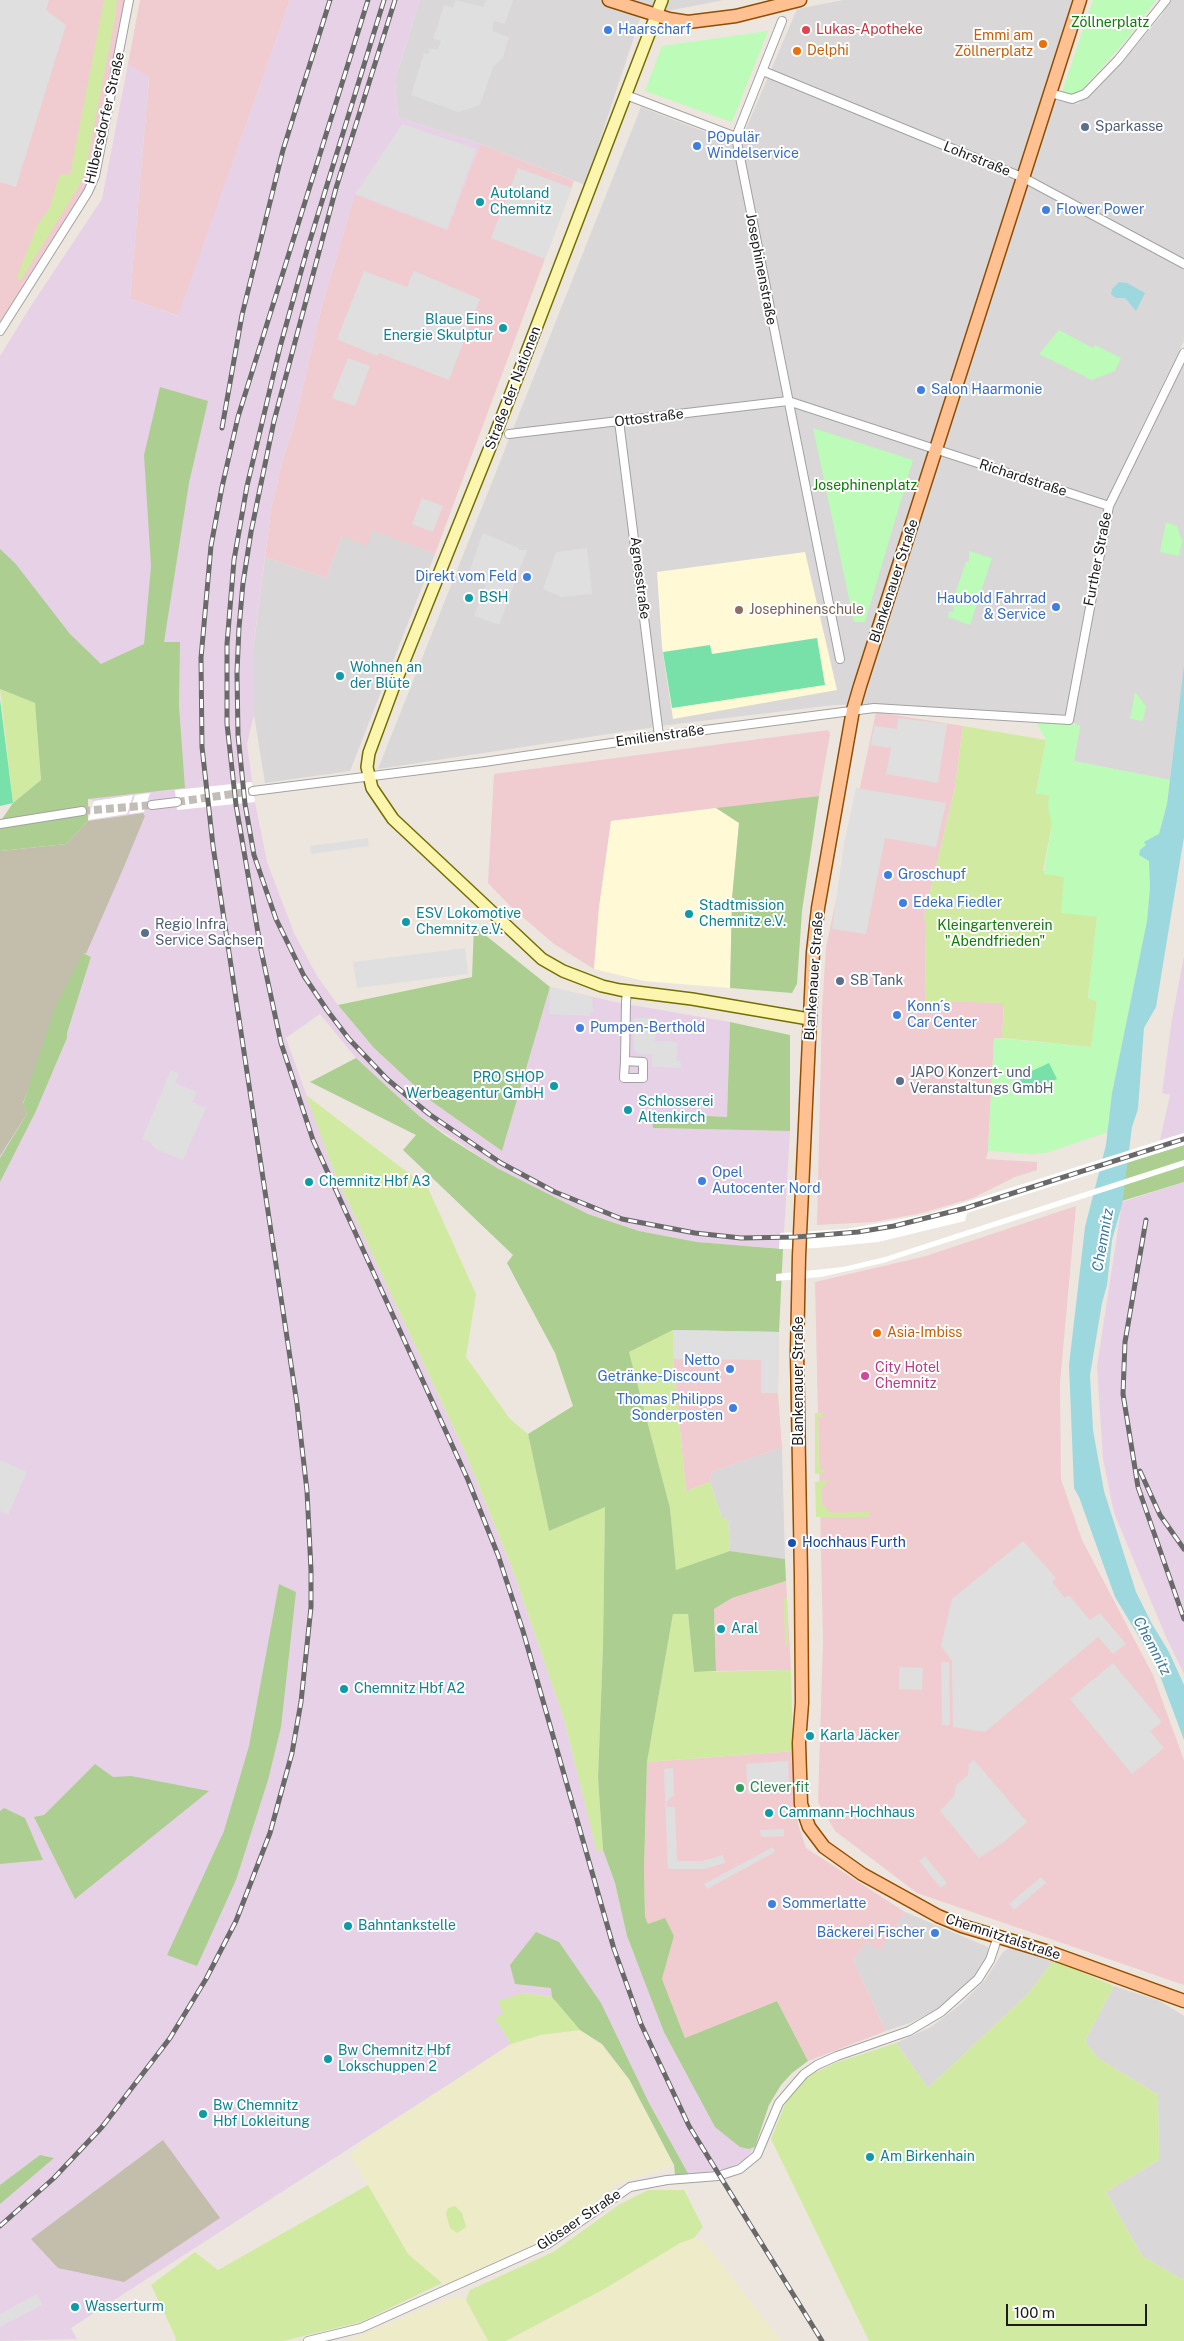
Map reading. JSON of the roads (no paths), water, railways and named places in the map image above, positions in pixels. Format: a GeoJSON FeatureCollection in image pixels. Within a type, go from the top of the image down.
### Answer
{"type":"FeatureCollection","features":[{"type":"Feature","properties":{"kind":"main road"},"geometry":{"type":"LineString","coordinates":[[608,0],[681,21],[714,20],[800,0]]}},
{"type":"Feature","properties":{"kind":"main road","name":"Straße der Nationen"},"geometry":{"type":"LineString","coordinates":[[368,776],[368,753],[498,427],[662,0]]}},
{"type":"Feature","properties":{"kind":"main road"},"geometry":{"type":"LineString","coordinates":[[1024,178],[1080,0]]}},
{"type":"Feature","properties":{"kind":"main road","name":"Blankenauer Straße"},"geometry":{"type":"LineString","coordinates":[[801,1804],[799,1743],[802,1703],[801,1576],[797,1352],[809,1018],[815,931],[853,710],[1024,178]]}},
{"type":"Feature","properties":{"kind":"main road"},"geometry":{"type":"LineString","coordinates":[[368,776],[377,799],[393,819],[542,959],[562,971],[585,980],[627,991],[692,999],[809,1018]]}},
{"type":"Feature","properties":{"kind":"main road","name":"Chemnitztalstraße"},"geometry":{"type":"LineString","coordinates":[[801,1804],[805,1817],[817,1840],[840,1860],[943,1918],[962,1926],[1049,1952],[1184,2001]]}},
{"type":"Feature","properties":{"kind":"street","name":"Hilbersdorfer Straße"},"geometry":{"type":"LineString","coordinates":[[0,331],[88,192],[95,176],[129,0]]}},
{"type":"Feature","properties":{"kind":"street"},"geometry":{"type":"LineString","coordinates":[[1050,93],[1072,100],[1085,94],[1118,60],[1166,0]]}},
{"type":"Feature","properties":{"kind":"street"},"geometry":{"type":"LineString","coordinates":[[626,95],[736,137],[782,21]]}},
{"type":"Feature","properties":{"kind":"street","name":"Lohrstraße"},"geometry":{"type":"LineString","coordinates":[[763,70],[1024,178],[1184,264]]}},
{"type":"Feature","properties":{"kind":"street","name":"Josephinenstraße"},"geometry":{"type":"LineString","coordinates":[[736,137],[788,401]]}},
{"type":"Feature","properties":{"kind":"street","name":"Further Straße"},"geometry":{"type":"LineString","coordinates":[[1069,720],[1108,506],[1184,353]]}},
{"type":"Feature","properties":{"kind":"street"},"geometry":{"type":"LineString","coordinates":[[840,658],[788,401],[937,449]]}},
{"type":"Feature","properties":{"kind":"street","name":"Ottostraße"},"geometry":{"type":"LineString","coordinates":[[509,434],[788,401]]}},
{"type":"Feature","properties":{"kind":"street","name":"Agnesstraße"},"geometry":{"type":"LineString","coordinates":[[619,421],[659,736]]}},
{"type":"Feature","properties":{"kind":"street","name":"Richardstraße"},"geometry":{"type":"LineString","coordinates":[[937,449],[1108,506]]}},
{"type":"Feature","properties":{"kind":"street","name":"Emilienstraße"},"geometry":{"type":"LineString","coordinates":[[253,791],[484,762],[659,736],[874,708],[1069,720]]}},
{"type":"Feature","properties":{"kind":"street"},"geometry":{"type":"LineString","coordinates":[[152,805],[178,802]]}},
{"type":"Feature","properties":{"kind":"street"},"geometry":{"type":"LineString","coordinates":[[0,824],[82,811]]}},
{"type":"Feature","properties":{"kind":"street"},"geometry":{"type":"LineString","coordinates":[[625,1061],[627,991]]}},
{"type":"Feature","properties":{"kind":"street","name":"Glösaer Straße"},"geometry":{"type":"LineString","coordinates":[[308,2341],[361,2328],[548,2244],[630,2186],[659,2181],[718,2176],[740,2169],[757,2155],[779,2103],[804,2074],[837,2056],[910,2030],[941,2012],[978,1979],[990,1960],[998,1936]]}},
{"type":"Feature","properties":{"kind":"water"},"geometry":{"type":"Polygon","coordinates":[[[1119,282],[1127,283],[1145,293],[1136,311],[1125,298],[1116,298],[1111,294],[1112,289],[1119,282]]]}},
{"type":"Feature","properties":{"kind":"water","name":"Chemnitz"},"geometry":{"type":"Polygon","coordinates":[[[1184,664],[1184,837],[1156,1007],[1144,1028],[1138,1109],[1132,1127],[1122,1205],[1112,1240],[1107,1285],[1102,1303],[1090,1375],[1093,1430],[1104,1491],[1136,1592],[1169,1652],[1184,1685],[1184,1740],[1156,1665],[1115,1597],[1079,1497],[1074,1488],[1069,1365],[1085,1227],[1106,1145],[1112,1093],[1147,921],[1150,888],[1149,861],[1139,855],[1140,850],[1146,845],[1144,842],[1159,834],[1167,804],[1184,664]]]}},
{"type":"Feature","properties":{"kind":"tunnel"},"geometry":{"type":"LineString","coordinates":[[177,802],[253,791]]}},
{"type":"Feature","properties":{"kind":"tunnel"},"geometry":{"type":"LineString","coordinates":[[82,811],[152,805]]}},
{"type":"Feature","properties":{"kind":"railway"},"geometry":{"type":"LineString","coordinates":[[222,428],[242,315],[283,150],[330,0]]}},
{"type":"Feature","properties":{"kind":"railway"},"geometry":{"type":"LineString","coordinates":[[0,2226],[54,2178],[102,2127],[170,2038],[206,1979],[236,1921],[270,1833],[292,1753],[301,1702],[311,1607],[307,1491],[297,1404],[213,846],[202,747],[201,658],[211,546],[238,417],[368,0]]}},
{"type":"Feature","properties":{"kind":"railway"},"geometry":{"type":"LineString","coordinates":[[384,0],[307,250],[280,347],[247,486],[234,560],[227,644],[227,724],[236,805],[261,950],[281,1043],[313,1140],[468,1480],[498,1555],[523,1631],[614,1949],[641,2024],[689,2126],[822,2341]]}},
{"type":"Feature","properties":{"kind":"railway"},"geometry":{"type":"LineString","coordinates":[[395,0],[336,188],[274,421],[251,532],[243,583],[239,628],[237,672],[238,735],[245,804],[254,855],[276,919],[304,976],[327,1010],[349,1039],[387,1079],[429,1114],[501,1163],[555,1192],[622,1219],[695,1233],[741,1238],[796,1237],[858,1232],[894,1226],[966,1208],[1184,1139]]}},
{"type":"Feature","properties":{"kind":"railway"},"geometry":{"type":"LineString","coordinates":[[1146,1220],[1125,1342],[1123,1394],[1138,1487],[1184,1619]]}},
{"type":"Feature","properties":{"kind":"railway"},"geometry":{"type":"LineString","coordinates":[[1140,1471],[1160,1515],[1184,1549]]}},
{"type":"Feature","properties":{"kind":"place","name":"Haarscharf"},"geometry":{"type":"Point","coordinates":[608,30]}},
{"type":"Feature","properties":{"kind":"place","name":"Lukas-Apotheke"},"geometry":{"type":"Point","coordinates":[806,30]}},
{"type":"Feature","properties":{"kind":"place","name":"Emmi am Zöllnerplatz"},"geometry":{"type":"Point","coordinates":[1043,44]}},
{"type":"Feature","properties":{"kind":"place","name":"Delphi"},"geometry":{"type":"Point","coordinates":[797,51]}},
{"type":"Feature","properties":{"kind":"place","name":"Sparkasse"},"geometry":{"type":"Point","coordinates":[1085,127]}},
{"type":"Feature","properties":{"kind":"place","name":"POpulär Windelservice"},"geometry":{"type":"Point","coordinates":[697,146]}},
{"type":"Feature","properties":{"kind":"place","name":"Autoland Chemnitz"},"geometry":{"type":"Point","coordinates":[480,202]}},
{"type":"Feature","properties":{"kind":"place","name":"Flower Power"},"geometry":{"type":"Point","coordinates":[1046,210]}},
{"type":"Feature","properties":{"kind":"place","name":"Blaue Eins Energie Skulptur"},"geometry":{"type":"Point","coordinates":[503,328]}},
{"type":"Feature","properties":{"kind":"place","name":"Salon Haarmonie"},"geometry":{"type":"Point","coordinates":[921,390]}},
{"type":"Feature","properties":{"kind":"place","name":"Direkt vom Feld"},"geometry":{"type":"Point","coordinates":[527,577]}},
{"type":"Feature","properties":{"kind":"place","name":"BSH"},"geometry":{"type":"Point","coordinates":[469,598]}},
{"type":"Feature","properties":{"kind":"place","name":"Haubold Fahrrad & Service"},"geometry":{"type":"Point","coordinates":[1056,607]}},
{"type":"Feature","properties":{"kind":"place","name":"Josephinenschule"},"geometry":{"type":"Point","coordinates":[739,610]}},
{"type":"Feature","properties":{"kind":"place","name":"Wohnen an der Blüte"},"geometry":{"type":"Point","coordinates":[340,676]}},
{"type":"Feature","properties":{"kind":"place","name":"Groschupf"},"geometry":{"type":"Point","coordinates":[888,875]}},
{"type":"Feature","properties":{"kind":"place","name":"Edeka Fiedler"},"geometry":{"type":"Point","coordinates":[903,903]}},
{"type":"Feature","properties":{"kind":"place","name":"Stadtmission Chemnitz e.V."},"geometry":{"type":"Point","coordinates":[689,914]}},
{"type":"Feature","properties":{"kind":"place","name":"ESV Lokomotive Chemnitz e.V."},"geometry":{"type":"Point","coordinates":[406,922]}},
{"type":"Feature","properties":{"kind":"place","name":"Regio Infra Service Sachsen"},"geometry":{"type":"Point","coordinates":[145,933]}},
{"type":"Feature","properties":{"kind":"place","name":"SB Tank"},"geometry":{"type":"Point","coordinates":[840,981]}},
{"type":"Feature","properties":{"kind":"place","name":"Konn´s Car Center"},"geometry":{"type":"Point","coordinates":[897,1015]}},
{"type":"Feature","properties":{"kind":"place","name":"Pumpen-Berthold"},"geometry":{"type":"Point","coordinates":[580,1028]}},
{"type":"Feature","properties":{"kind":"place","name":"JAPO Konzert- und Veranstaltungs GmbH"},"geometry":{"type":"Point","coordinates":[900,1081]}},
{"type":"Feature","properties":{"kind":"place","name":"PRO SHOP Werbeagentur GmbH"},"geometry":{"type":"Point","coordinates":[554,1086]}},
{"type":"Feature","properties":{"kind":"place","name":"Schlosserei Altenkirch"},"geometry":{"type":"Point","coordinates":[628,1110]}},
{"type":"Feature","properties":{"kind":"place","name":"Opel Autocenter Nord"},"geometry":{"type":"Point","coordinates":[702,1181]}},
{"type":"Feature","properties":{"kind":"place","name":"Chemnitz Hbf A3"},"geometry":{"type":"Point","coordinates":[309,1182]}},
{"type":"Feature","properties":{"kind":"place","name":"Asia-Imbiss"},"geometry":{"type":"Point","coordinates":[877,1333]}},
{"type":"Feature","properties":{"kind":"place","name":"Netto Getränke-Discount"},"geometry":{"type":"Point","coordinates":[730,1369]}},
{"type":"Feature","properties":{"kind":"place","name":"City Hotel Chemnitz"},"geometry":{"type":"Point","coordinates":[865,1376]}},
{"type":"Feature","properties":{"kind":"place","name":"Thomas Philipps Sonderposten"},"geometry":{"type":"Point","coordinates":[733,1408]}},
{"type":"Feature","properties":{"kind":"place","name":"Hochhaus Furth"},"geometry":{"type":"Point","coordinates":[792,1543]}},
{"type":"Feature","properties":{"kind":"place","name":"Aral"},"geometry":{"type":"Point","coordinates":[721,1629]}},
{"type":"Feature","properties":{"kind":"place","name":"Chemnitz Hbf A2"},"geometry":{"type":"Point","coordinates":[344,1689]}},
{"type":"Feature","properties":{"kind":"place","name":"Karla Jäcker"},"geometry":{"type":"Point","coordinates":[810,1736]}},
{"type":"Feature","properties":{"kind":"place","name":"Clever fit"},"geometry":{"type":"Point","coordinates":[740,1788]}},
{"type":"Feature","properties":{"kind":"place","name":"Cammann-Hochhaus"},"geometry":{"type":"Point","coordinates":[769,1813]}},
{"type":"Feature","properties":{"kind":"place","name":"Sommerlatte"},"geometry":{"type":"Point","coordinates":[772,1904]}},
{"type":"Feature","properties":{"kind":"place","name":"Bahntankstelle"},"geometry":{"type":"Point","coordinates":[348,1926]}},
{"type":"Feature","properties":{"kind":"place","name":"Bäckerei Fischer"},"geometry":{"type":"Point","coordinates":[935,1933]}},
{"type":"Feature","properties":{"kind":"place","name":"Bw Chemnitz Hbf Lokschuppen 2"},"geometry":{"type":"Point","coordinates":[328,2059]}},
{"type":"Feature","properties":{"kind":"place","name":"Bw Chemnitz Hbf Lokleitung"},"geometry":{"type":"Point","coordinates":[203,2114]}},
{"type":"Feature","properties":{"kind":"place","name":"Am Birkenhain"},"geometry":{"type":"Point","coordinates":[870,2157]}},
{"type":"Feature","properties":{"kind":"place","name":"Wasserturm"},"geometry":{"type":"Point","coordinates":[75,2307]}},
{"type":"Feature","properties":{"kind":"park label","name":"Zöllnerplatz"},"geometry":{"type":"Point","coordinates":[1110,23]}},
{"type":"Feature","properties":{"kind":"park label","name":"Josephinenplatz"},"geometry":{"type":"Point","coordinates":[865,486]}},
{"type":"Feature","properties":{"kind":"park label","name":"Kleingartenverein \"Abendfrieden\""},"geometry":{"type":"Point","coordinates":[995,934]}}]}
